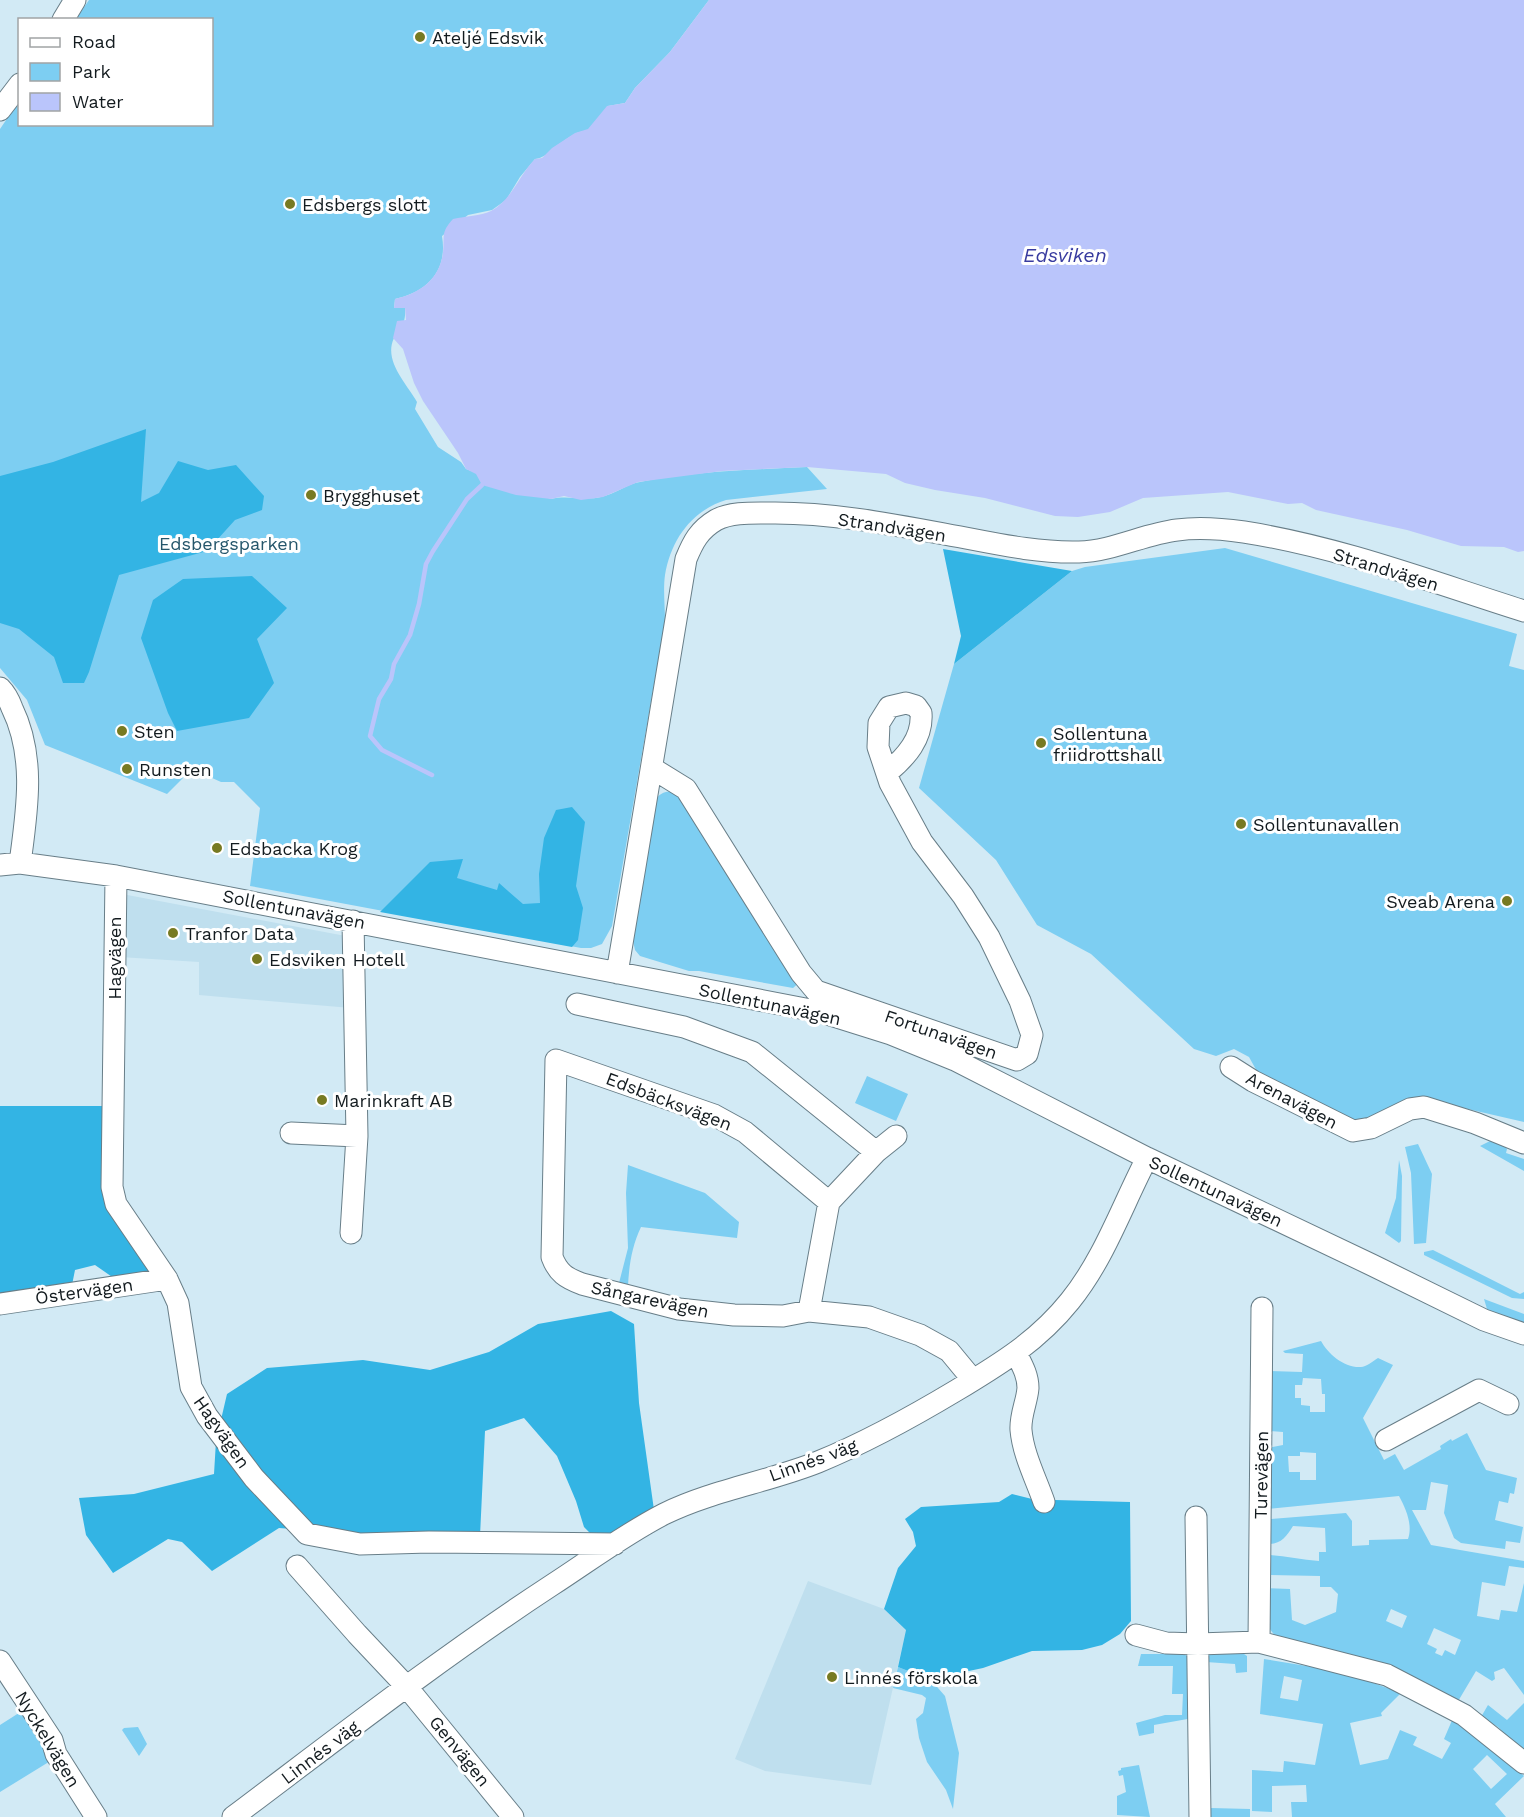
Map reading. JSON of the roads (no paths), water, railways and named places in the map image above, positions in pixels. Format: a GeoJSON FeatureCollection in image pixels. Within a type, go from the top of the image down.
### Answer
{"type":"FeatureCollection","features":[{"type":"Feature","properties":{"kind":"street"},"geometry":{"type":"LineString","coordinates":[[64,18],[75,0]]}},
{"type":"Feature","properties":{"kind":"street"},"geometry":{"type":"LineString","coordinates":[[0,110],[18,87]]}},
{"type":"Feature","properties":{"kind":"street","name":"Strandvägen"},"geometry":{"type":"LineString","coordinates":[[617,973],[686,559],[696,535],[717,520],[743,513],[786,512],[901,526],[1038,551],[1081,552],[1115,546],[1176,530],[1207,528],[1243,532],[1346,555],[1524,611]]}},
{"type":"Feature","properties":{"kind":"street"},"geometry":{"type":"LineString","coordinates":[[0,688],[5,693],[18,720],[26,747],[28,796],[10,864]]}},
{"type":"Feature","properties":{"kind":"street","name":"Fortunavägen"},"geometry":{"type":"LineString","coordinates":[[652,768],[686,789],[801,973],[816,991],[1017,1060],[1027,1054],[1032,1035],[1020,1001],[989,937],[963,896],[922,842],[890,783],[888,772]]}},
{"type":"Feature","properties":{"kind":"street","name":"Sollentunavägen"},"geometry":{"type":"LineString","coordinates":[[10,864],[116,876],[821,1012],[891,1034],[955,1060],[1147,1158],[1484,1320],[1524,1334]]}},
{"type":"Feature","properties":{"kind":"street","name":"Hagvägen"},"geometry":{"type":"LineString","coordinates":[[116,876],[112,1187],[116,1204],[167,1279],[178,1303],[191,1387],[207,1416],[254,1478],[307,1534],[360,1544],[429,1542],[615,1544]]}},
{"type":"Feature","properties":{"kind":"street"},"geometry":{"type":"LineString","coordinates":[[351,1233],[357,1136],[353,921]]}},
{"type":"Feature","properties":{"kind":"street"},"geometry":{"type":"LineString","coordinates":[[577,1004],[684,1027],[752,1052],[876,1152]]}},
{"type":"Feature","properties":{"kind":"street","name":"Edsbäcksvägen"},"geometry":{"type":"LineString","coordinates":[[556,1059],[714,1115],[746,1132],[829,1202]]}},
{"type":"Feature","properties":{"kind":"street","name":"Sångarevägen"},"geometry":{"type":"LineString","coordinates":[[556,1059],[552,1257],[556,1268],[566,1278],[679,1309],[734,1315],[783,1316],[809,1311],[869,1317],[920,1335],[949,1351],[973,1380]]}},
{"type":"Feature","properties":{"kind":"street","name":"Arenavägen"},"geometry":{"type":"LineString","coordinates":[[1231,1067],[1253,1081],[1353,1131],[1371,1128],[1410,1109],[1424,1107],[1475,1123],[1524,1143]]}},
{"type":"Feature","properties":{"kind":"street"},"geometry":{"type":"LineString","coordinates":[[291,1133],[357,1136]]}},
{"type":"Feature","properties":{"kind":"street"},"geometry":{"type":"LineString","coordinates":[[809,1311],[829,1202],[876,1152],[896,1137]]}},
{"type":"Feature","properties":{"kind":"street","name":"Linnés väg"},"geometry":{"type":"LineString","coordinates":[[233,1817],[406,1686],[487,1628],[665,1513],[816,1463],[872,1438],[1016,1353],[1041,1333],[1071,1301],[1092,1270],[1147,1158]]}},
{"type":"Feature","properties":{"kind":"street","name":"Östervägen"},"geometry":{"type":"LineString","coordinates":[[0,1304],[167,1279]]}},
{"type":"Feature","properties":{"kind":"street","name":"Turevägen"},"geometry":{"type":"LineString","coordinates":[[1259,1642],[1262,1308]]}},
{"type":"Feature","properties":{"kind":"street","name":"Sollentunavägen"},"geometry":{"type":"LineString","coordinates":[[1484,1320],[1524,1348]]}},
{"type":"Feature","properties":{"kind":"street"},"geometry":{"type":"LineString","coordinates":[[1016,1353],[1026,1373],[1028,1390],[1022,1410],[1023,1441],[1044,1502]]}},
{"type":"Feature","properties":{"kind":"street"},"geometry":{"type":"LineString","coordinates":[[1386,1440],[1479,1390],[1508,1404]]}},
{"type":"Feature","properties":{"kind":"street"},"geometry":{"type":"LineString","coordinates":[[1196,1516],[1200,1817]]}},
{"type":"Feature","properties":{"kind":"street"},"geometry":{"type":"LineString","coordinates":[[297,1566],[406,1686]]}},
{"type":"Feature","properties":{"kind":"street"},"geometry":{"type":"LineString","coordinates":[[1136,1635],[1166,1643],[1259,1642],[1387,1675],[1464,1715],[1524,1763]]}},
{"type":"Feature","properties":{"kind":"street","name":"Nyckelvägen"},"geometry":{"type":"LineString","coordinates":[[0,1661],[52,1740],[56,1754],[96,1817]]}},
{"type":"Feature","properties":{"kind":"street","name":"Genvägen"},"geometry":{"type":"LineString","coordinates":[[406,1686],[513,1817]]}},
{"type":"Feature","properties":{"kind":"water","name":"Edsviken"},"geometry":{"type":"Polygon","coordinates":[[[709,0],[1524,0],[1524,551],[1518,552],[1504,547],[1461,546],[1407,530],[1316,510],[1302,503],[1288,504],[1228,492],[1143,498],[1110,512],[1078,517],[1055,516],[985,498],[935,490],[905,483],[886,474],[807,467],[722,471],[638,482],[603,497],[581,500],[564,496],[551,499],[516,495],[482,485],[476,474],[466,469],[414,383],[403,349],[393,338],[397,321],[406,320],[405,308],[394,308],[395,299],[420,289],[433,278],[441,262],[445,231],[453,219],[491,211],[510,194],[535,159],[542,158],[552,148],[575,133],[588,129],[607,106],[625,103],[635,88],[670,52],[709,0]]]}},
{"type":"Feature","properties":{"kind":"waterway"},"geometry":{"type":"LineString","coordinates":[[432,775],[382,750],[370,736],[379,699],[391,679],[394,664],[410,635],[419,604],[426,564],[467,499],[482,485]]}},
{"type":"Feature","properties":{"kind":"place","name":"Ateljé Edsvik"},"geometry":{"type":"Point","coordinates":[420,37]}},
{"type":"Feature","properties":{"kind":"place","name":"Edsbergs slott"},"geometry":{"type":"Point","coordinates":[290,204]}},
{"type":"Feature","properties":{"kind":"place","name":"Brygghuset"},"geometry":{"type":"Point","coordinates":[311,495]}},
{"type":"Feature","properties":{"kind":"place","name":"Sten"},"geometry":{"type":"Point","coordinates":[122,731]}},
{"type":"Feature","properties":{"kind":"place","name":"Sollentuna friidrottshall"},"geometry":{"type":"Point","coordinates":[1041,743]}},
{"type":"Feature","properties":{"kind":"place","name":"Runsten"},"geometry":{"type":"Point","coordinates":[127,769]}},
{"type":"Feature","properties":{"kind":"place","name":"Sollentunavallen"},"geometry":{"type":"Point","coordinates":[1241,824]}},
{"type":"Feature","properties":{"kind":"place","name":"Edsbacka Krog"},"geometry":{"type":"Point","coordinates":[217,848]}},
{"type":"Feature","properties":{"kind":"place","name":"Sveab Arena"},"geometry":{"type":"Point","coordinates":[1507,901]}},
{"type":"Feature","properties":{"kind":"place","name":"Tranfor Data"},"geometry":{"type":"Point","coordinates":[173,933]}},
{"type":"Feature","properties":{"kind":"place","name":"Edsviken Hotell"},"geometry":{"type":"Point","coordinates":[257,959]}},
{"type":"Feature","properties":{"kind":"place","name":"Marinkraft AB"},"geometry":{"type":"Point","coordinates":[322,1100]}},
{"type":"Feature","properties":{"kind":"place","name":"Linnés förskola"},"geometry":{"type":"Point","coordinates":[832,1677]}},
{"type":"Feature","properties":{"kind":"park label","name":"Edsbergsparken"},"geometry":{"type":"Point","coordinates":[229,543]}}]}
